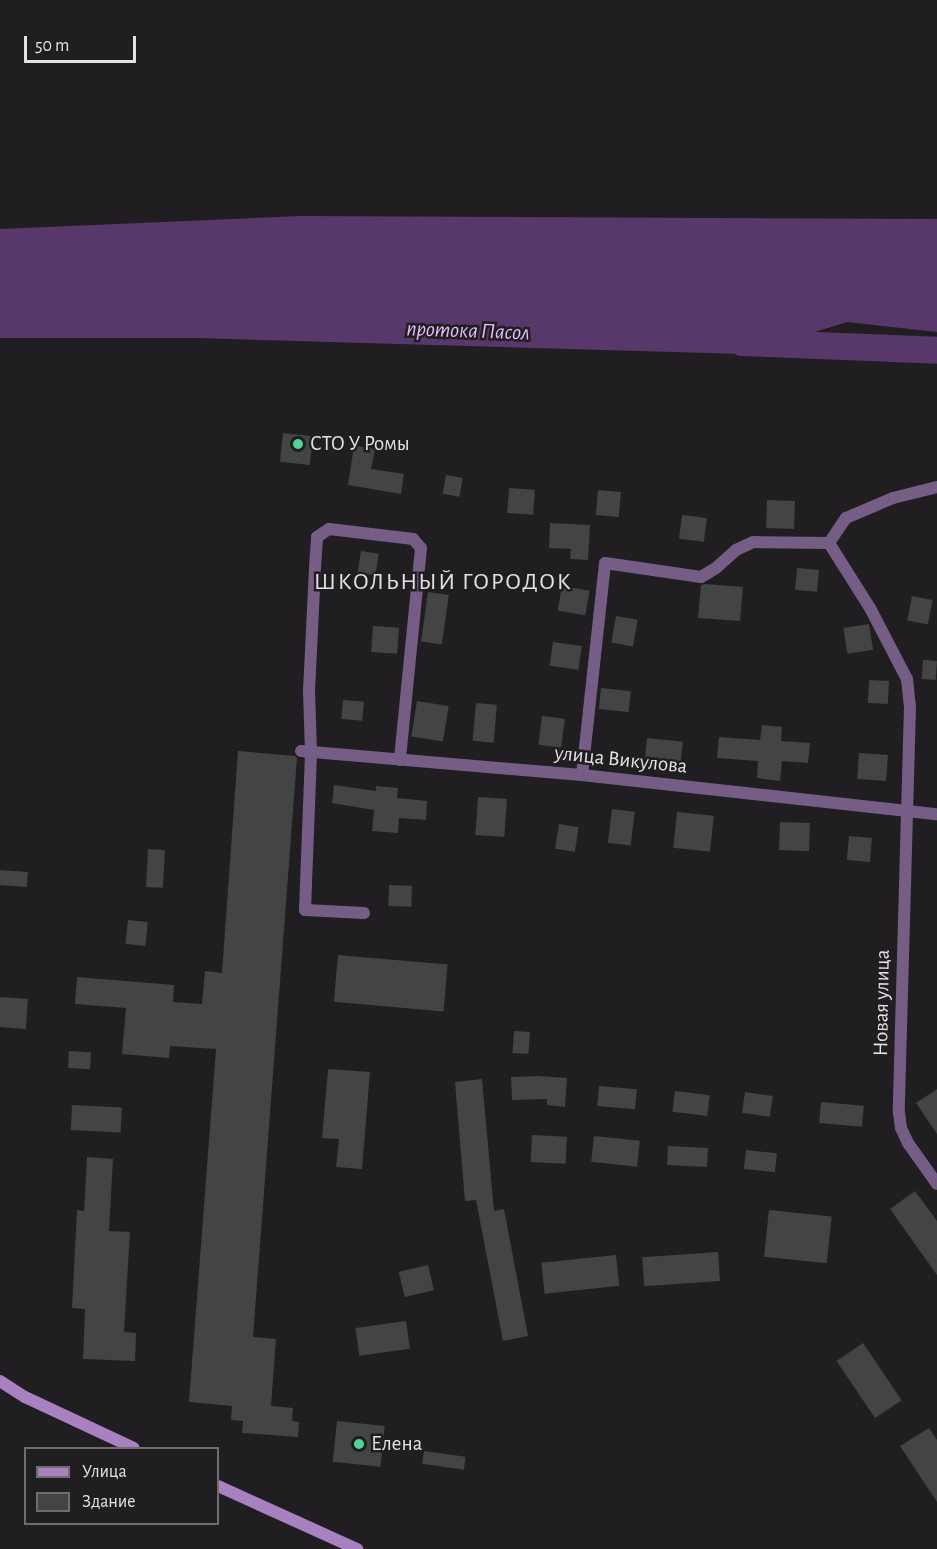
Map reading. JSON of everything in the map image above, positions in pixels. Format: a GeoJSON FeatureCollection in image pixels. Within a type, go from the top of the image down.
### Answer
{"type":"FeatureCollection","features":[{"type":"Feature","properties":{"kind":"street"},"geometry":{"type":"LineString","coordinates":[[582,775],[605,563],[701,577],[716,568],[736,550],[753,542],[829,543],[846,518],[893,498],[937,487]]}},
{"type":"Feature","properties":{"kind":"street"},"geometry":{"type":"LineString","coordinates":[[364,913],[305,909],[306,752],[317,537],[329,529],[413,539],[421,548],[400,760]]}},
{"type":"Feature","properties":{"kind":"street","name":"Новая улица"},"geometry":{"type":"LineString","coordinates":[[829,543],[870,608],[907,679],[910,706],[899,1112],[901,1128],[908,1143],[937,1184]]}},
{"type":"Feature","properties":{"kind":"street","name":"улица Викулова"},"geometry":{"type":"LineString","coordinates":[[306,752],[582,775],[937,814]]}},
{"type":"Feature","properties":{"kind":"street"},"geometry":{"type":"LineString","coordinates":[[0,1381],[25,1397],[130,1447]]}},
{"type":"Feature","properties":{"kind":"street"},"geometry":{"type":"LineString","coordinates":[[219,1486],[357,1549]]}},
{"type":"Feature","properties":{"kind":"shaded area"},"geometry":{"type":"Polygon","coordinates":[[[300,216],[937,219],[937,332],[847,322],[743,354],[196,338],[0,338],[0,229],[300,216]]]}},
{"type":"Feature","properties":{"kind":"building"},"geometry":{"type":"Polygon","coordinates":[[[283,433],[313,436],[310,465],[280,462],[283,433]]]}},
{"type":"Feature","properties":{"kind":"building"},"geometry":{"type":"Polygon","coordinates":[[[354,446],[375,449],[371,469],[404,474],[401,494],[348,485],[354,446]]]}},
{"type":"Feature","properties":{"kind":"building"},"geometry":{"type":"Polygon","coordinates":[[[446,475],[463,478],[459,497],[443,494],[446,475]]]}},
{"type":"Feature","properties":{"kind":"building"},"geometry":{"type":"Polygon","coordinates":[[[509,488],[535,490],[533,515],[507,513],[509,488]]]}},
{"type":"Feature","properties":{"kind":"building"},"geometry":{"type":"Polygon","coordinates":[[[598,490],[621,492],[619,517],[596,515],[598,490]]]}},
{"type":"Feature","properties":{"kind":"building"},"geometry":{"type":"Polygon","coordinates":[[[767,500],[795,501],[794,529],[766,528],[767,500]]]}},
{"type":"Feature","properties":{"kind":"building"},"geometry":{"type":"Polygon","coordinates":[[[682,515],[707,518],[704,542],[679,539],[682,515]]]}},
{"type":"Feature","properties":{"kind":"building"},"geometry":{"type":"Polygon","coordinates":[[[550,523],[590,525],[588,560],[570,559],[571,549],[549,548],[550,523]]]}},
{"type":"Feature","properties":{"kind":"building"},"geometry":{"type":"Polygon","coordinates":[[[361,551],[379,554],[375,576],[358,573],[361,551]]]}},
{"type":"Feature","properties":{"kind":"building"},"geometry":{"type":"Polygon","coordinates":[[[797,568],[819,570],[817,592],[795,590],[797,568]]]}},
{"type":"Feature","properties":{"kind":"building"},"geometry":{"type":"Polygon","coordinates":[[[701,585],[743,587],[740,621],[698,618],[701,585]]]}},
{"type":"Feature","properties":{"kind":"building"},"geometry":{"type":"Polygon","coordinates":[[[562,586],[590,591],[585,615],[558,611],[562,586]]]}},
{"type":"Feature","properties":{"kind":"building"},"geometry":{"type":"Polygon","coordinates":[[[428,592],[449,595],[442,644],[421,642],[428,592]]]}},
{"type":"Feature","properties":{"kind":"building"},"geometry":{"type":"Polygon","coordinates":[[[912,596],[933,600],[928,625],[907,621],[912,596]]]}},
{"type":"Feature","properties":{"kind":"building"},"geometry":{"type":"Polygon","coordinates":[[[616,616],[638,620],[633,646],[611,643],[616,616]]]}},
{"type":"Feature","properties":{"kind":"building"},"geometry":{"type":"Polygon","coordinates":[[[869,624],[873,650],[847,654],[843,628],[869,624]]]}},
{"type":"Feature","properties":{"kind":"building"},"geometry":{"type":"Polygon","coordinates":[[[373,626],[399,628],[397,654],[371,652],[373,626]]]}},
{"type":"Feature","properties":{"kind":"building"},"geometry":{"type":"Polygon","coordinates":[[[553,642],[582,646],[578,670],[550,666],[553,642]]]}},
{"type":"Feature","properties":{"kind":"building"},"geometry":{"type":"Polygon","coordinates":[[[923,660],[937,661],[936,680],[922,679],[923,660]]]}},
{"type":"Feature","properties":{"kind":"building"},"geometry":{"type":"Polygon","coordinates":[[[869,680],[889,681],[888,704],[868,703],[869,680]]]}},
{"type":"Feature","properties":{"kind":"building"},"geometry":{"type":"Polygon","coordinates":[[[601,688],[631,691],[629,712],[599,709],[601,688]]]}},
{"type":"Feature","properties":{"kind":"building"},"geometry":{"type":"Polygon","coordinates":[[[343,700],[364,702],[362,721],[341,719],[343,700]]]}},
{"type":"Feature","properties":{"kind":"building"},"geometry":{"type":"Polygon","coordinates":[[[417,701],[449,706],[443,742],[411,737],[417,701]]]}},
{"type":"Feature","properties":{"kind":"building"},"geometry":{"type":"Polygon","coordinates":[[[476,703],[497,705],[494,743],[473,741],[476,703]]]}},
{"type":"Feature","properties":{"kind":"building"},"geometry":{"type":"Polygon","coordinates":[[[542,716],[565,719],[561,748],[538,745],[542,716]]]}},
{"type":"Feature","properties":{"kind":"building"},"geometry":{"type":"Polygon","coordinates":[[[762,725],[782,727],[781,741],[810,743],[808,763],[782,761],[780,781],[757,778],[758,761],[717,758],[719,737],[760,740],[762,725]]]}},
{"type":"Feature","properties":{"kind":"building"},"geometry":{"type":"Polygon","coordinates":[[[647,738],[683,742],[680,767],[644,763],[647,738]]]}},
{"type":"Feature","properties":{"kind":"building"},"geometry":{"type":"Polygon","coordinates":[[[238,751],[297,758],[253,1337],[276,1339],[271,1406],[293,1408],[292,1421],[299,1422],[298,1437],[242,1433],[243,1421],[231,1420],[232,1406],[189,1402],[216,1049],[170,1046],[169,1058],[122,1054],[126,1008],[75,1004],[77,977],[174,985],[173,1002],[202,1004],[205,971],[222,973],[238,751]]]}},
{"type":"Feature","properties":{"kind":"building"},"geometry":{"type":"Polygon","coordinates":[[[859,753],[888,755],[886,781],[857,779],[859,753]]]}},
{"type":"Feature","properties":{"kind":"building"},"geometry":{"type":"Polygon","coordinates":[[[334,785],[376,791],[376,786],[398,788],[397,798],[427,801],[426,820],[399,818],[398,833],[372,831],[374,810],[332,803],[334,785]]]}},
{"type":"Feature","properties":{"kind":"building"},"geometry":{"type":"Polygon","coordinates":[[[478,797],[507,799],[504,837],[475,835],[478,797]]]}},
{"type":"Feature","properties":{"kind":"building"},"geometry":{"type":"Polygon","coordinates":[[[612,809],[635,812],[631,846],[608,843],[612,809]]]}},
{"type":"Feature","properties":{"kind":"building"},"geometry":{"type":"Polygon","coordinates":[[[677,812],[714,816],[710,852],[673,848],[677,812]]]}},
{"type":"Feature","properties":{"kind":"building"},"geometry":{"type":"Polygon","coordinates":[[[780,822],[810,823],[809,851],[779,850],[780,822]]]}},
{"type":"Feature","properties":{"kind":"building"},"geometry":{"type":"Polygon","coordinates":[[[559,824],[579,827],[575,852],[555,849],[559,824]]]}},
{"type":"Feature","properties":{"kind":"building"},"geometry":{"type":"Polygon","coordinates":[[[849,836],[872,838],[870,862],[847,860],[849,836]]]}},
{"type":"Feature","properties":{"kind":"building"},"geometry":{"type":"Polygon","coordinates":[[[148,849],[165,850],[163,888],[146,887],[148,849]]]}},
{"type":"Feature","properties":{"kind":"building"},"geometry":{"type":"Polygon","coordinates":[[[0,870],[28,872],[27,887],[0,885],[0,870]]]}},
{"type":"Feature","properties":{"kind":"building"},"geometry":{"type":"Polygon","coordinates":[[[389,885],[412,886],[411,907],[388,906],[389,885]]]}},
{"type":"Feature","properties":{"kind":"building"},"geometry":{"type":"Polygon","coordinates":[[[128,920],[148,922],[145,946],[125,944],[128,920]]]}},
{"type":"Feature","properties":{"kind":"building"},"geometry":{"type":"Polygon","coordinates":[[[338,955],[448,965],[443,1011],[334,1002],[338,955]]]}},
{"type":"Feature","properties":{"kind":"building"},"geometry":{"type":"Polygon","coordinates":[[[0,997],[28,999],[26,1029],[0,1027],[0,997]]]}},
{"type":"Feature","properties":{"kind":"building"},"geometry":{"type":"Polygon","coordinates":[[[514,1031],[530,1032],[528,1054],[512,1053],[514,1031]]]}},
{"type":"Feature","properties":{"kind":"building"},"geometry":{"type":"Polygon","coordinates":[[[69,1051],[91,1052],[90,1069],[68,1068],[69,1051]]]}},
{"type":"Feature","properties":{"kind":"building"},"geometry":{"type":"Polygon","coordinates":[[[328,1069],[370,1072],[362,1169],[336,1167],[339,1139],[322,1138],[328,1069]]]}},
{"type":"Feature","properties":{"kind":"building"},"geometry":{"type":"Polygon","coordinates":[[[511,1077],[567,1078],[565,1107],[547,1105],[547,1099],[512,1100],[511,1077]]]}},
{"type":"Feature","properties":{"kind":"building"},"geometry":{"type":"Polygon","coordinates":[[[482,1079],[494,1211],[504,1209],[528,1336],[503,1341],[476,1200],[465,1201],[455,1082],[482,1079]]]}},
{"type":"Feature","properties":{"kind":"building"},"geometry":{"type":"Polygon","coordinates":[[[599,1086],[637,1089],[635,1109],[597,1106],[599,1086]]]}},
{"type":"Feature","properties":{"kind":"building"},"geometry":{"type":"Polygon","coordinates":[[[937,1089],[937,1134],[916,1103],[937,1089]]]}},
{"type":"Feature","properties":{"kind":"building"},"geometry":{"type":"Polygon","coordinates":[[[675,1091],[710,1095],[707,1116],[672,1112],[675,1091]]]}},
{"type":"Feature","properties":{"kind":"building"},"geometry":{"type":"Polygon","coordinates":[[[745,1092],[773,1096],[770,1117],[742,1113],[745,1092]]]}},
{"type":"Feature","properties":{"kind":"building"},"geometry":{"type":"Polygon","coordinates":[[[821,1102],[864,1106],[862,1127],[819,1123],[821,1102]]]}},
{"type":"Feature","properties":{"kind":"building"},"geometry":{"type":"Polygon","coordinates":[[[72,1105],[122,1108],[121,1133],[71,1130],[72,1105]]]}},
{"type":"Feature","properties":{"kind":"building"},"geometry":{"type":"Polygon","coordinates":[[[532,1135],[567,1137],[566,1164],[531,1162],[532,1135]]]}},
{"type":"Feature","properties":{"kind":"building"},"geometry":{"type":"Polygon","coordinates":[[[594,1136],[640,1141],[637,1167],[591,1162],[594,1136]]]}},
{"type":"Feature","properties":{"kind":"building"},"geometry":{"type":"Polygon","coordinates":[[[668,1146],[708,1148],[707,1167],[667,1165],[668,1146]]]}},
{"type":"Feature","properties":{"kind":"building"},"geometry":{"type":"Polygon","coordinates":[[[746,1150],[777,1153],[775,1172],[744,1169],[746,1150]]]}},
{"type":"Feature","properties":{"kind":"building"},"geometry":{"type":"Polygon","coordinates":[[[87,1157],[113,1159],[109,1231],[130,1232],[124,1332],[136,1333],[135,1361],[83,1359],[85,1309],[72,1308],[77,1210],[84,1211],[87,1157]]]}},
{"type":"Feature","properties":{"kind":"building"},"geometry":{"type":"Polygon","coordinates":[[[915,1191],[937,1221],[937,1275],[890,1209],[915,1191]]]}},
{"type":"Feature","properties":{"kind":"building"},"geometry":{"type":"Polygon","coordinates":[[[769,1210],[832,1217],[827,1263],[764,1257],[769,1210]]]}},
{"type":"Feature","properties":{"kind":"building"},"geometry":{"type":"Polygon","coordinates":[[[718,1252],[720,1281],[644,1286],[642,1257],[718,1252]]]}},
{"type":"Feature","properties":{"kind":"building"},"geometry":{"type":"Polygon","coordinates":[[[616,1255],[619,1286],[545,1294],[541,1263],[616,1255]]]}},
{"type":"Feature","properties":{"kind":"building"},"geometry":{"type":"Polygon","coordinates":[[[428,1265],[434,1290],[405,1297],[399,1272],[428,1265]]]}},
{"type":"Feature","properties":{"kind":"building"},"geometry":{"type":"Polygon","coordinates":[[[406,1321],[410,1349],[359,1356],[355,1328],[406,1321]]]}},
{"type":"Feature","properties":{"kind":"building"},"geometry":{"type":"Polygon","coordinates":[[[863,1343],[902,1400],[875,1418],[836,1361],[863,1343]]]}},
{"type":"Feature","properties":{"kind":"building","name":"Елена"},"geometry":{"type":"Polygon","coordinates":[[[337,1421],[385,1426],[380,1467],[333,1462],[337,1421]]]}},
{"type":"Feature","properties":{"kind":"building"},"geometry":{"type":"Polygon","coordinates":[[[929,1428],[937,1440],[937,1502],[900,1446],[929,1428]]]}},
{"type":"Feature","properties":{"kind":"building"},"geometry":{"type":"Polygon","coordinates":[[[424,1451],[466,1457],[464,1470],[422,1464],[424,1451]]]}},
{"type":"Feature","properties":{"kind":"waterway","name":"протока Пасол"},"geometry":{"type":"LineString","coordinates":[[742,342],[937,350]]}},
{"type":"Feature","properties":{"kind":"place","name":"СТО У Ромы"},"geometry":{"type":"Point","coordinates":[298,444]}},
{"type":"Feature","properties":{"kind":"place","name":"Елена"},"geometry":{"type":"Point","coordinates":[359,1444]}},
{"type":"Feature","properties":{"kind":"district","name":"ШКОЛЬНЫЙ ГОРОДОК"},"geometry":{"type":"Point","coordinates":[443,583]}}]}
